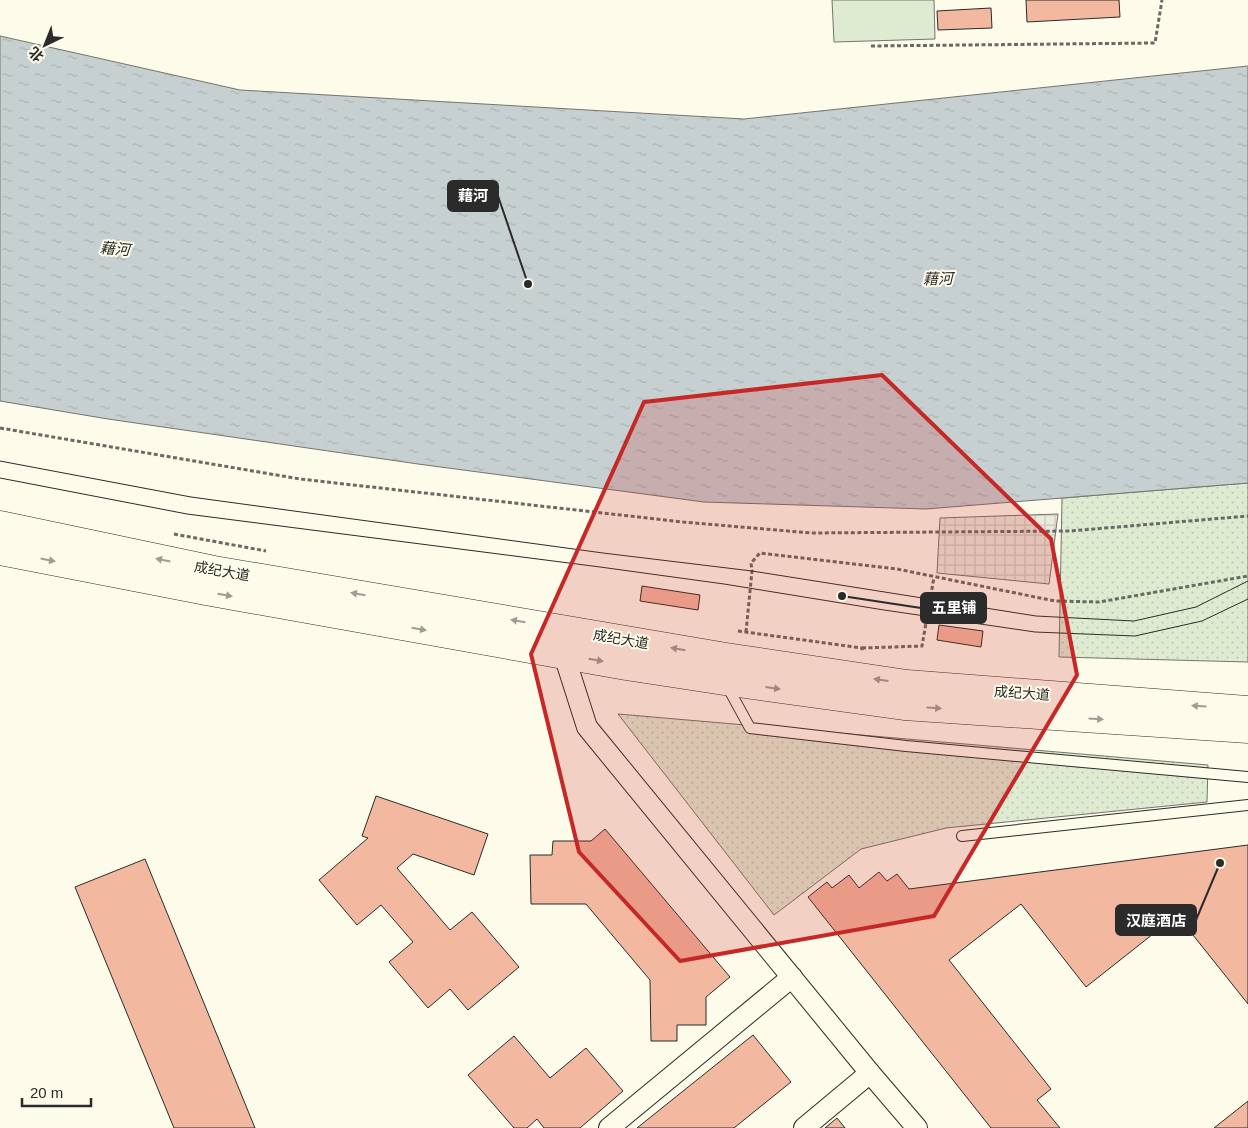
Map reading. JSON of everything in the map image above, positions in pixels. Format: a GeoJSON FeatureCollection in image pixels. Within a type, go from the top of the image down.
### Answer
{"type":"FeatureCollection","features":[{"type":"Feature","properties":{"kind":"main road","name":"成纪大道"},"geometry":{"type":"LineString","coordinates":[[0,526],[214,570],[726,658],[907,684],[1248,710]]}},
{"type":"Feature","properties":{"kind":"main road","name":"成纪大道"},"geometry":{"type":"LineString","coordinates":[[0,551],[206,591],[626,666],[724,681],[904,706],[1248,729]]}},
{"type":"Feature","properties":{"kind":"street"},"geometry":{"type":"LineString","coordinates":[[564,654],[587,727],[917,1128]]}},
{"type":"Feature","properties":{"kind":"street"},"geometry":{"type":"LineString","coordinates":[[609,1128],[792,977]]}},
{"type":"Feature","properties":{"kind":"street"},"geometry":{"type":"LineString","coordinates":[[804,1128],[870,1073]]}},
{"type":"Feature","properties":{"kind":"lane"},"geometry":{"type":"LineString","coordinates":[[724,681],[750,728],[906,746],[1248,777]]}},
{"type":"Feature","properties":{"kind":"lane"},"geometry":{"type":"LineString","coordinates":[[962,836],[1248,804]]}},
{"type":"Feature","properties":{"kind":"path"},"geometry":{"type":"LineString","coordinates":[[871,46],[1155,43],[1162,0]]}},
{"type":"Feature","properties":{"kind":"path"},"geometry":{"type":"LineString","coordinates":[[0,428],[300,479],[683,522],[811,533],[1070,531],[1248,516]]}},
{"type":"Feature","properties":{"kind":"path"},"geometry":{"type":"LineString","coordinates":[[746,632],[751,588],[751,563],[760,553],[896,569],[1055,601],[1099,602],[1248,576]]}},
{"type":"Feature","properties":{"kind":"path"},"geometry":{"type":"LineString","coordinates":[[862,648],[922,646],[934,577]]}},
{"type":"Feature","properties":{"kind":"highlighted area"},"geometry":{"type":"Polygon","coordinates":[[[882,375],[1051,539],[1077,675],[934,916],[680,961],[579,852],[531,654],[644,402],[882,375]]]}},
{"type":"Feature","properties":{"kind":"green space"},"geometry":{"type":"Polygon","coordinates":[[[832,0],[934,0],[935,39],[834,42],[832,0]]]}},
{"type":"Feature","properties":{"kind":"green space"},"geometry":{"type":"Polygon","coordinates":[[[1248,483],[1248,662],[1059,657],[1062,498],[1248,483]]]}},
{"type":"Feature","properties":{"kind":"green space"},"geometry":{"type":"Polygon","coordinates":[[[618,714],[1208,765],[1207,802],[946,828],[861,849],[774,915],[618,714]]]}},
{"type":"Feature","properties":{"kind":"shaded area"},"geometry":{"type":"Polygon","coordinates":[[[1058,514],[1049,584],[937,573],[940,518],[1058,514]]]}},
{"type":"Feature","properties":{"kind":"water"},"geometry":{"type":"Polygon","coordinates":[[[0,36],[240,90],[744,119],[1248,66],[1248,483],[926,509],[704,502],[418,464],[108,419],[0,401],[0,36]]]}},
{"type":"Feature","properties":{"kind":"building"},"geometry":{"type":"Polygon","coordinates":[[[1026,0],[1119,0],[1120,17],[1027,22],[1026,0]]]}},
{"type":"Feature","properties":{"kind":"building"},"geometry":{"type":"Polygon","coordinates":[[[991,8],[992,28],[938,30],[937,11],[991,8]]]}},
{"type":"Feature","properties":{"kind":"building"},"geometry":{"type":"Polygon","coordinates":[[[642,586],[700,595],[698,610],[640,601],[642,586]]]}},
{"type":"Feature","properties":{"kind":"building"},"geometry":{"type":"Polygon","coordinates":[[[939,625],[983,631],[981,647],[937,640],[939,625]]]}},
{"type":"Feature","properties":{"kind":"building"},"geometry":{"type":"Polygon","coordinates":[[[376,796],[488,834],[474,875],[413,854],[397,868],[450,930],[472,912],[519,967],[468,1010],[450,989],[428,1008],[389,962],[413,942],[381,905],[357,925],[319,880],[368,838],[362,836],[376,796]]]}},
{"type":"Feature","properties":{"kind":"building"},"geometry":{"type":"Polygon","coordinates":[[[605,829],[730,977],[706,997],[706,1025],[677,1025],[677,1041],[651,1041],[650,980],[586,904],[531,904],[530,855],[552,855],[553,841],[591,841],[605,829]]]}},
{"type":"Feature","properties":{"kind":"building"},"geometry":{"type":"Polygon","coordinates":[[[1248,845],[1248,1004],[1177,915],[1086,987],[1021,904],[949,960],[1051,1089],[1037,1100],[1060,1128],[991,1128],[808,897],[827,882],[832,888],[849,875],[859,888],[879,872],[887,881],[897,874],[909,889],[1248,845]]]}},
{"type":"Feature","properties":{"kind":"building"},"geometry":{"type":"Polygon","coordinates":[[[145,859],[255,1128],[174,1128],[75,887],[145,859]]]}},
{"type":"Feature","properties":{"kind":"building"},"geometry":{"type":"Polygon","coordinates":[[[753,1035],[791,1082],[734,1128],[637,1128],[753,1035]]]}},
{"type":"Feature","properties":{"kind":"building"},"geometry":{"type":"Polygon","coordinates":[[[514,1036],[550,1078],[586,1048],[623,1091],[580,1128],[544,1128],[537,1119],[527,1128],[514,1128],[468,1075],[514,1036]]]}},
{"type":"Feature","properties":{"kind":"building"},"geometry":{"type":"Polygon","coordinates":[[[1248,1101],[1248,1128],[1214,1128],[1248,1101]]]}},
{"type":"Feature","properties":{"kind":"building"},"geometry":{"type":"Polygon","coordinates":[[[837,1118],[845,1128],[825,1128],[837,1118]]]}},
{"type":"Feature","properties":{"kind":"tram line"},"geometry":{"type":"LineString","coordinates":[[0,461],[191,497],[603,553],[752,571],[1036,616],[1134,621],[1196,607],[1248,581]]}},
{"type":"Feature","properties":{"kind":"tram line"},"geometry":{"type":"LineString","coordinates":[[0,478],[187,514],[724,584],[1035,632],[1135,636],[1202,621],[1248,599]]}},
{"type":"Feature","properties":{"kind":"place","name":"藉河"},"geometry":{"type":"Point","coordinates":[528,284]}},
{"type":"Feature","properties":{"kind":"place","name":"五里铺"},"geometry":{"type":"Point","coordinates":[842,596]}},
{"type":"Feature","properties":{"kind":"place","name":"汉庭酒店"},"geometry":{"type":"Point","coordinates":[1220,863]}}]}
